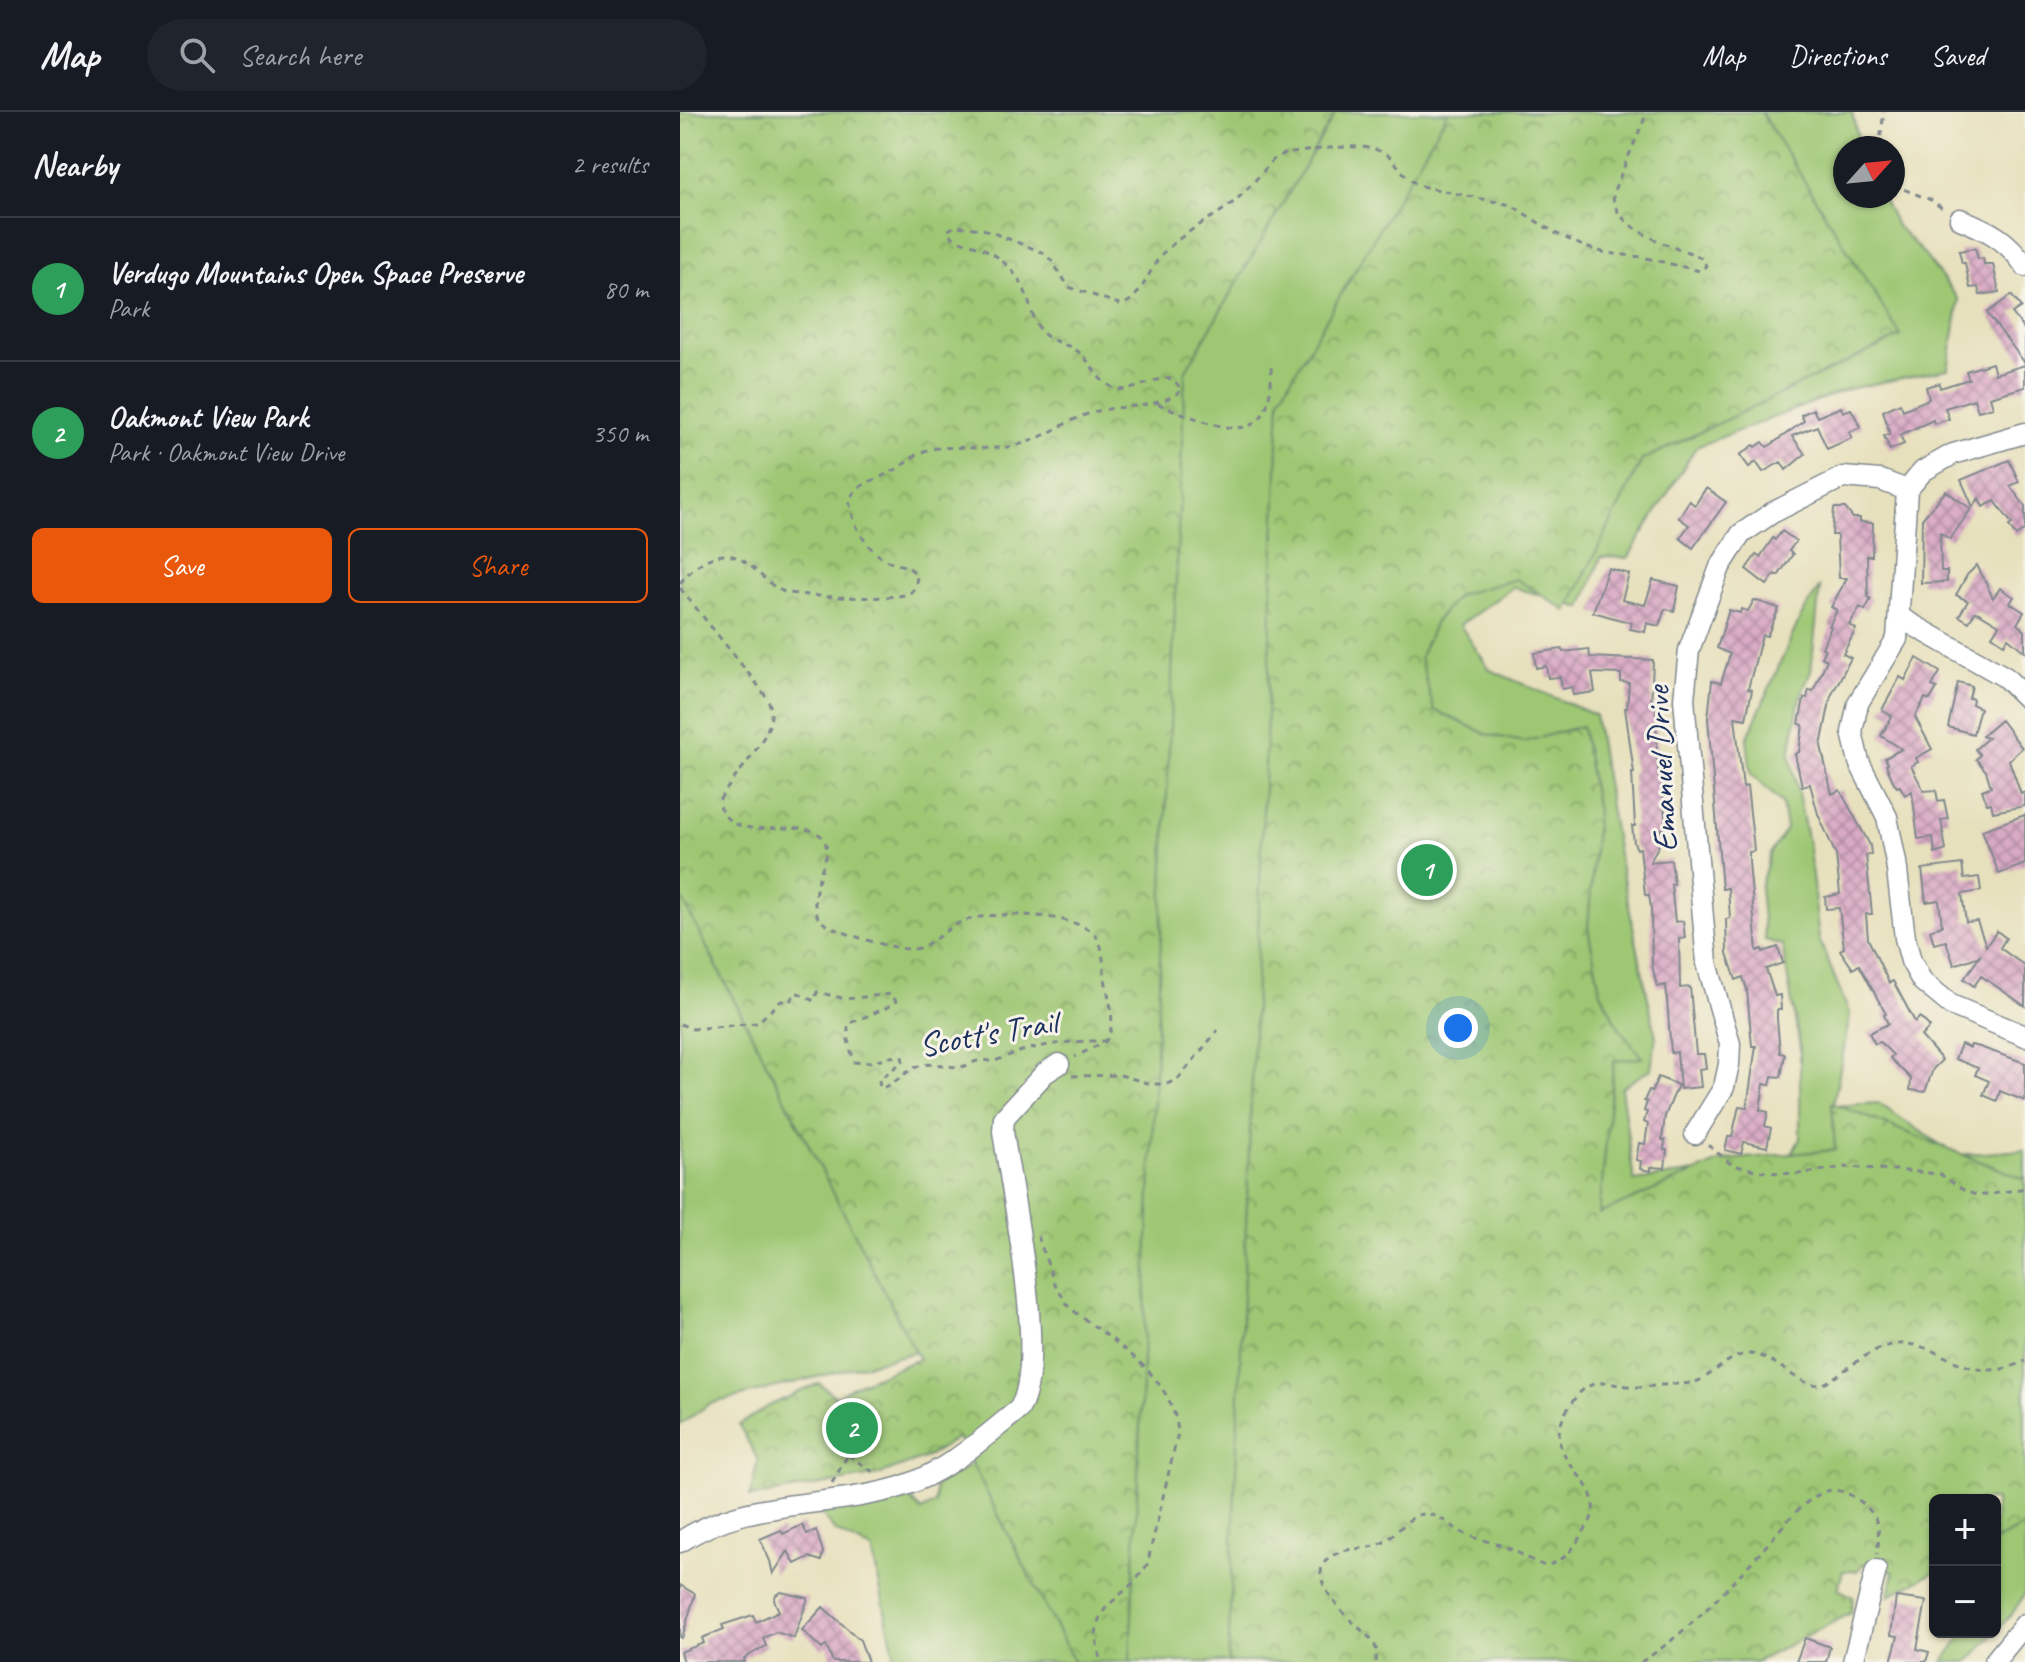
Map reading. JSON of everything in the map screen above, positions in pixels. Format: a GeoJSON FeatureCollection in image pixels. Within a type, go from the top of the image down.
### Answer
{"type":"FeatureCollection","features":[{"type":"Feature","properties":{"kind":"street"},"geometry":{"type":"LineString","coordinates":[[1960,219],[1992,232],[2013,249],[2025,266]]}},
{"type":"Feature","properties":{"kind":"street"},"geometry":{"type":"LineString","coordinates":[[2024,435],[1953,454],[1923,471],[1907,490],[1897,639],[1858,703],[1852,732],[1859,762],[1887,817],[1893,840],[1905,938],[1911,961],[1922,981],[1951,1005],[2025,1036]]}},
{"type":"Feature","properties":{"kind":"street","name":"Emanuel Drive"},"geometry":{"type":"LineString","coordinates":[[1695,1134],[1724,1087],[1730,1044],[1707,963],[1684,699],[1689,650],[1720,567],[1741,534],[1772,513],[1843,477],[1880,480],[1907,490]]}},
{"type":"Feature","properties":{"kind":"street"},"geometry":{"type":"LineString","coordinates":[[1899,617],[2005,677],[2025,697]]}},
{"type":"Feature","properties":{"kind":"street"},"geometry":{"type":"LineString","coordinates":[[680,1542],[693,1533],[739,1514],[901,1487],[942,1469],[1019,1409],[1030,1385],[1030,1318],[1003,1131],[1004,1118],[1036,1082],[1064,1070]]}},
{"type":"Feature","properties":{"kind":"street"},"geometry":{"type":"LineString","coordinates":[[1853,1662],[1876,1570]]}},
{"type":"Feature","properties":{"kind":"street"},"geometry":{"type":"LineString","coordinates":[[1994,1662],[2025,1624]]}},
{"type":"Feature","properties":{"kind":"path"},"geometry":{"type":"LineString","coordinates":[[1064,1070],[1106,1041],[1112,1023],[1100,944],[1089,931],[1077,924],[1022,915],[979,917],[963,920],[914,949],[893,946],[822,923],[814,907],[827,852],[827,843],[822,836],[809,828],[771,830],[735,823],[720,809],[719,801],[763,738],[771,712],[768,700],[757,684],[680,586],[700,563],[727,555],[738,557],[784,592],[807,597],[851,595],[884,599],[910,593],[917,577],[913,569],[891,562],[874,551],[856,528],[849,500],[856,487],[892,472],[920,452],[933,449],[1001,449],[1049,434],[1094,412],[1156,403],[1182,390],[1179,383],[1165,377],[1123,389],[1113,388],[1103,381],[1079,352],[1046,337],[1040,331],[1018,277],[985,249],[952,238],[947,231],[955,226],[983,229],[1042,252],[1069,287],[1122,305],[1137,294],[1161,255],[1201,222],[1226,208],[1276,157],[1295,152],[1360,147],[1387,154],[1408,181],[1511,205],[1555,233],[1585,247],[1700,271],[1706,266],[1701,257],[1676,248],[1622,219],[1613,203],[1613,193],[1645,112]]}},
{"type":"Feature","properties":{"kind":"path"},"geometry":{"type":"LineString","coordinates":[[1881,136],[1884,112]]}},
{"type":"Feature","properties":{"kind":"path"},"geometry":{"type":"LineString","coordinates":[[1905,190],[1931,200],[1960,219]]}},
{"type":"Feature","properties":{"kind":"path"},"geometry":{"type":"LineString","coordinates":[[1156,403],[1206,422],[1250,427],[1260,421],[1268,408],[1272,392],[1271,363]]}},
{"type":"Feature","properties":{"kind":"path","name":"Scott's Trail"},"geometry":{"type":"LineString","coordinates":[[680,1024],[693,1029],[757,1023],[781,1001],[790,1001],[796,992],[814,1001],[817,992],[846,999],[891,994],[896,1001],[893,1005],[848,1024],[848,1040],[854,1062],[869,1064],[890,1056],[902,1057],[903,1061],[879,1080],[880,1088],[888,1087],[901,1075],[920,1065],[949,1064],[960,1067],[982,1059],[993,1062],[1054,1044],[1106,1041]]}},
{"type":"Feature","properties":{"kind":"path"},"geometry":{"type":"LineString","coordinates":[[1064,1070],[1120,1075],[1151,1084],[1167,1084],[1178,1079],[1218,1030]]}},
{"type":"Feature","properties":{"kind":"path"},"geometry":{"type":"LineString","coordinates":[[1695,1134],[1732,1165],[1765,1172],[1798,1174],[1845,1167],[1940,1174],[1976,1195],[2025,1188]]}},
{"type":"Feature","properties":{"kind":"path"},"geometry":{"type":"LineString","coordinates":[[1038,1236],[1061,1296],[1069,1307],[1153,1375],[1167,1394],[1177,1418],[1178,1433],[1147,1565],[1139,1578],[1100,1612],[1097,1626],[1101,1662]]}},
{"type":"Feature","properties":{"kind":"path"},"geometry":{"type":"LineString","coordinates":[[1376,1662],[1377,1651],[1373,1641],[1326,1593],[1322,1570],[1326,1560],[1343,1551],[1372,1548],[1386,1541],[1419,1514],[1430,1514],[1468,1535],[1503,1545],[1545,1566],[1558,1563],[1570,1554],[1592,1517],[1594,1501],[1562,1451],[1559,1434],[1560,1420],[1565,1410],[1589,1385],[1604,1381],[1637,1387],[1688,1383],[1698,1381],[1736,1357],[1747,1354],[1771,1361],[1792,1376],[1822,1385],[1879,1348],[1890,1345],[1925,1349],[1984,1371],[2008,1369],[2025,1361]]}},
{"type":"Feature","properties":{"kind":"path"},"geometry":{"type":"LineString","coordinates":[[832,1483],[858,1437],[868,1431]]}},
{"type":"Feature","properties":{"kind":"path"},"geometry":{"type":"LineString","coordinates":[[848,1455],[879,1475]]}},
{"type":"Feature","properties":{"kind":"path"},"geometry":{"type":"LineString","coordinates":[[1641,1662],[1669,1644],[1697,1618],[1802,1507],[1823,1492],[1846,1492],[1874,1515],[1879,1542],[1876,1570]]}},
{"type":"Feature","properties":{"kind":"green space"},"geometry":{"type":"Polygon","coordinates":[[[680,112],[1852,112],[1857,136],[1833,136],[1833,208],[1888,208],[1896,225],[1922,252],[1959,300],[1948,369],[1848,389],[1696,447],[1628,558],[1601,557],[1582,608],[1513,587],[1460,625],[1490,670],[1595,715],[1617,849],[1656,1037],[1651,1069],[1621,1088],[1634,1181],[1702,1171],[1776,1181],[1800,1139],[1800,1048],[1782,945],[1765,940],[1760,888],[1770,854],[1786,829],[1782,803],[1751,774],[1747,739],[1800,618],[1820,586],[1811,671],[1800,697],[1790,754],[1809,848],[1819,939],[1850,1015],[1833,1106],[1878,1103],[1956,1155],[2025,1150],[2025,1594],[2012,1614],[2001,1626],[2001,1494],[1993,1494],[1970,1426],[1572,1662],[896,1662],[872,1550],[835,1531],[819,1511],[908,1496],[921,1511],[935,1504],[935,1486],[987,1456],[916,1352],[709,1404],[680,1425],[680,112]]]}},
{"type":"Feature","properties":{"kind":"green space"},"geometry":{"type":"Polygon","coordinates":[[[680,112],[1336,112],[1185,372],[1130,1662],[1074,1662],[958,1437],[929,1456],[879,1475],[750,1497],[758,1460],[739,1425],[769,1406],[819,1383],[836,1397],[851,1387],[919,1359],[680,895],[680,112]]]}},
{"type":"Feature","properties":{"kind":"green space"},"geometry":{"type":"Polygon","coordinates":[[[1448,112],[1761,112],[1901,336],[1642,460],[1567,611],[1516,579],[1458,595],[1435,622],[1420,657],[1434,710],[1486,734],[1523,742],[1582,726],[1597,812],[1588,928],[1600,990],[1616,1023],[1642,1058],[1614,1061],[1599,1214],[1723,1160],[1835,1150],[1832,1103],[2025,1179],[2025,1526],[2001,1538],[2001,1494],[1929,1494],[1929,1575],[1889,1596],[1894,1572],[1863,1564],[1857,1571],[1843,1571],[1838,1589],[1853,1597],[1851,1613],[1756,1662],[1228,1662],[1280,398],[1448,112]]]}},
{"type":"Feature","properties":{"kind":"green space"},"geometry":{"type":"Polygon","coordinates":[[[1990,1638],[1968,1662],[1943,1662],[1959,1640],[1990,1638]]]}},
{"type":"Feature","properties":{"kind":"building"},"geometry":{"type":"Polygon","coordinates":[[[1975,248],[1978,259],[1983,258],[1984,264],[1993,264],[1999,292],[1980,295],[1978,287],[1970,288],[1959,251],[1975,248]]]}},
{"type":"Feature","properties":{"kind":"building"},"geometry":{"type":"Polygon","coordinates":[[[2011,295],[2021,307],[2012,313],[2025,330],[2025,363],[1987,313],[2011,295]]]}},
{"type":"Feature","properties":{"kind":"building"},"geometry":{"type":"Polygon","coordinates":[[[1992,363],[1995,374],[2025,365],[2025,387],[1990,397],[1993,407],[1978,411],[1974,399],[1945,408],[1949,419],[1934,424],[1933,420],[1900,435],[1904,444],[1890,450],[1884,436],[1890,434],[1883,411],[1900,403],[1903,410],[1929,399],[1926,387],[1939,383],[1940,388],[1969,379],[1966,371],[1992,363]]]}},
{"type":"Feature","properties":{"kind":"building"},"geometry":{"type":"Polygon","coordinates":[[[1841,407],[1843,412],[1851,409],[1861,427],[1849,432],[1852,438],[1827,449],[1817,426],[1792,436],[1805,454],[1786,470],[1781,462],[1763,472],[1756,462],[1749,467],[1740,455],[1754,445],[1756,447],[1763,442],[1767,447],[1772,444],[1804,421],[1801,415],[1813,409],[1817,417],[1841,407]]]}},
{"type":"Feature","properties":{"kind":"building"},"geometry":{"type":"Polygon","coordinates":[[[2009,460],[2019,482],[2010,486],[2025,506],[2025,529],[2016,536],[2009,526],[2012,524],[1995,501],[1983,507],[1979,498],[1973,507],[1961,480],[2009,460]]]}},
{"type":"Feature","properties":{"kind":"building"},"geometry":{"type":"Polygon","coordinates":[[[1706,488],[1726,502],[1693,548],[1680,538],[1689,525],[1679,518],[1689,501],[1695,505],[1706,488]]]}},
{"type":"Feature","properties":{"kind":"building"},"geometry":{"type":"Polygon","coordinates":[[[1946,491],[1971,509],[1950,539],[1940,533],[1941,571],[1947,571],[1947,582],[1921,583],[1922,519],[1946,491]]]}},
{"type":"Feature","properties":{"kind":"building"},"geometry":{"type":"Polygon","coordinates":[[[1834,508],[1845,508],[1853,518],[1860,518],[1860,522],[1873,523],[1872,556],[1867,556],[1868,597],[1871,599],[1865,610],[1860,607],[1849,625],[1856,629],[1843,654],[1851,658],[1831,696],[1821,746],[1832,794],[1840,790],[1870,845],[1871,855],[1866,855],[1872,914],[1866,914],[1868,939],[1889,983],[1893,981],[1915,1022],[1920,1017],[1930,1027],[1921,1036],[1942,1060],[1933,1069],[1925,1092],[1910,1090],[1911,1079],[1890,1058],[1893,1055],[1880,1042],[1875,1044],[1869,1033],[1888,1024],[1886,1014],[1859,965],[1853,969],[1840,950],[1844,948],[1839,908],[1826,909],[1825,897],[1840,894],[1836,855],[1818,814],[1810,784],[1802,786],[1795,754],[1799,752],[1803,725],[1799,724],[1804,698],[1807,698],[1809,690],[1813,691],[1827,660],[1821,657],[1825,649],[1822,648],[1837,610],[1831,607],[1847,578],[1839,578],[1837,535],[1832,535],[1834,508]]]}},
{"type":"Feature","properties":{"kind":"building"},"geometry":{"type":"Polygon","coordinates":[[[1782,531],[1796,541],[1789,551],[1793,554],[1778,576],[1775,574],[1767,585],[1746,569],[1782,531]]]}},
{"type":"Feature","properties":{"kind":"building"},"geometry":{"type":"Polygon","coordinates":[[[1977,565],[1993,598],[2000,588],[2014,597],[2010,603],[2024,612],[2017,624],[2025,631],[2025,652],[2008,638],[2004,644],[1992,636],[1999,625],[1979,613],[1975,612],[1969,622],[1959,616],[1968,601],[1956,595],[1967,575],[1977,565]]]}},
{"type":"Feature","properties":{"kind":"building"},"geometry":{"type":"Polygon","coordinates":[[[1608,568],[1629,574],[1622,600],[1645,605],[1653,580],[1679,586],[1674,611],[1665,609],[1659,626],[1647,623],[1645,632],[1630,629],[1632,623],[1593,612],[1608,568]]]}},
{"type":"Feature","properties":{"kind":"building"},"geometry":{"type":"Polygon","coordinates":[[[1754,600],[1779,608],[1767,636],[1762,635],[1748,689],[1752,690],[1746,719],[1735,717],[1753,840],[1754,851],[1749,852],[1749,862],[1757,951],[1778,947],[1783,963],[1766,969],[1775,996],[1780,995],[1781,1010],[1777,1010],[1777,1019],[1780,1053],[1785,1054],[1781,1077],[1772,1076],[1770,1085],[1764,1084],[1760,1110],[1768,1112],[1765,1126],[1771,1128],[1767,1147],[1744,1142],[1741,1154],[1725,1150],[1728,1137],[1732,1137],[1739,1106],[1747,1107],[1756,1046],[1752,1046],[1743,977],[1736,980],[1727,953],[1726,919],[1730,918],[1728,888],[1722,889],[1708,718],[1712,681],[1721,683],[1730,654],[1717,648],[1729,610],[1740,613],[1741,609],[1748,611],[1754,600]]]}},
{"type":"Feature","properties":{"kind":"building"},"geometry":{"type":"Polygon","coordinates":[[[1562,649],[1563,652],[1589,649],[1590,657],[1653,660],[1651,706],[1656,706],[1659,779],[1662,778],[1666,828],[1661,829],[1662,839],[1650,862],[1671,860],[1675,922],[1683,921],[1685,938],[1679,939],[1680,988],[1690,987],[1696,1054],[1704,1054],[1706,1068],[1699,1069],[1701,1087],[1680,1089],[1677,1052],[1671,1053],[1666,985],[1657,987],[1652,965],[1649,895],[1645,895],[1640,848],[1637,849],[1634,843],[1632,826],[1635,826],[1634,773],[1625,708],[1629,683],[1621,682],[1621,674],[1592,673],[1595,692],[1573,695],[1572,687],[1562,689],[1560,677],[1548,678],[1546,666],[1536,668],[1534,653],[1562,649]]]}},
{"type":"Feature","properties":{"kind":"building"},"geometry":{"type":"Polygon","coordinates":[[[1917,658],[1940,672],[1932,686],[1937,688],[1930,700],[1925,698],[1915,717],[1932,749],[1916,758],[1918,762],[1911,766],[1924,791],[1936,790],[1938,801],[1944,800],[1948,819],[1941,820],[1946,850],[1935,854],[1933,837],[1918,839],[1912,791],[1905,795],[1900,786],[1897,787],[1886,765],[1885,758],[1902,749],[1881,736],[1892,716],[1882,710],[1900,677],[1905,680],[1917,658]]]}},
{"type":"Feature","properties":{"kind":"building"},"geometry":{"type":"Polygon","coordinates":[[[1958,682],[1972,686],[1969,698],[1973,699],[1972,704],[1980,708],[1973,734],[1948,727],[1958,682]]]}},
{"type":"Feature","properties":{"kind":"building"},"geometry":{"type":"Polygon","coordinates":[[[2001,720],[2022,748],[2009,760],[2021,794],[2025,792],[2025,806],[1993,812],[1982,790],[1991,787],[1986,771],[1976,759],[1980,755],[1975,749],[1988,738],[1982,736],[2001,720]]]}},
{"type":"Feature","properties":{"kind":"building"},"geometry":{"type":"Polygon","coordinates":[[[2025,815],[2025,864],[1999,874],[1982,830],[2025,815]]]}},
{"type":"Feature","properties":{"kind":"building"},"geometry":{"type":"Polygon","coordinates":[[[1962,864],[1964,879],[1979,877],[1981,891],[1962,894],[1966,922],[1977,921],[1986,946],[1997,931],[2006,938],[2000,948],[2025,966],[2025,1006],[1981,976],[1974,986],[1964,979],[1980,956],[1954,965],[1946,941],[1934,944],[1930,930],[1942,926],[1939,900],[1926,902],[1922,869],[1962,864]]]}},
{"type":"Feature","properties":{"kind":"building"},"geometry":{"type":"Polygon","coordinates":[[[1961,1044],[1970,1048],[1971,1045],[1980,1047],[2025,1063],[2025,1101],[2000,1091],[1997,1101],[1983,1095],[1989,1081],[1975,1075],[1978,1068],[1955,1059],[1961,1044]]]}},
{"type":"Feature","properties":{"kind":"building"},"geometry":{"type":"Polygon","coordinates":[[[1658,1077],[1678,1085],[1665,1116],[1662,1140],[1665,1140],[1664,1150],[1667,1150],[1665,1168],[1651,1167],[1651,1171],[1640,1169],[1641,1161],[1636,1160],[1639,1143],[1645,1144],[1648,1124],[1644,1122],[1647,1102],[1644,1101],[1658,1077]]]}},
{"type":"Feature","properties":{"kind":"building"},"geometry":{"type":"Polygon","coordinates":[[[802,1525],[807,1534],[816,1530],[823,1552],[821,1561],[809,1557],[795,1564],[788,1551],[773,1574],[760,1539],[781,1530],[783,1534],[802,1525]]]}},
{"type":"Feature","properties":{"kind":"building"},"geometry":{"type":"Polygon","coordinates":[[[680,1585],[695,1594],[682,1638],[680,1637],[680,1585]]]}},
{"type":"Feature","properties":{"kind":"building"},"geometry":{"type":"Polygon","coordinates":[[[781,1592],[808,1598],[794,1638],[776,1632],[763,1638],[766,1646],[744,1659],[745,1662],[683,1662],[680,1652],[704,1643],[702,1638],[724,1629],[722,1625],[753,1615],[756,1622],[779,1611],[774,1600],[781,1592]]]}},
{"type":"Feature","properties":{"kind":"building"},"geometry":{"type":"Polygon","coordinates":[[[1896,1597],[1926,1601],[1917,1649],[1929,1652],[1926,1662],[1891,1662],[1898,1636],[1891,1635],[1896,1597]]]}},
{"type":"Feature","properties":{"kind":"building"},"geometry":{"type":"Polygon","coordinates":[[[823,1607],[860,1640],[868,1662],[833,1662],[826,1645],[822,1649],[802,1630],[823,1607]]]}},
{"type":"Feature","properties":{"kind":"building"},"geometry":{"type":"Polygon","coordinates":[[[1805,1638],[1830,1647],[1826,1662],[1796,1662],[1805,1638]]]}},
{"type":"Feature","properties":{"kind":"place","name":"Verdugo Mountains Open Space Preserve"},"geometry":{"type":"Point","coordinates":[1427,870]}},
{"type":"Feature","properties":{"kind":"place","name":"Oakmont View Park"},"geometry":{"type":"Point","coordinates":[852,1428]}}]}
